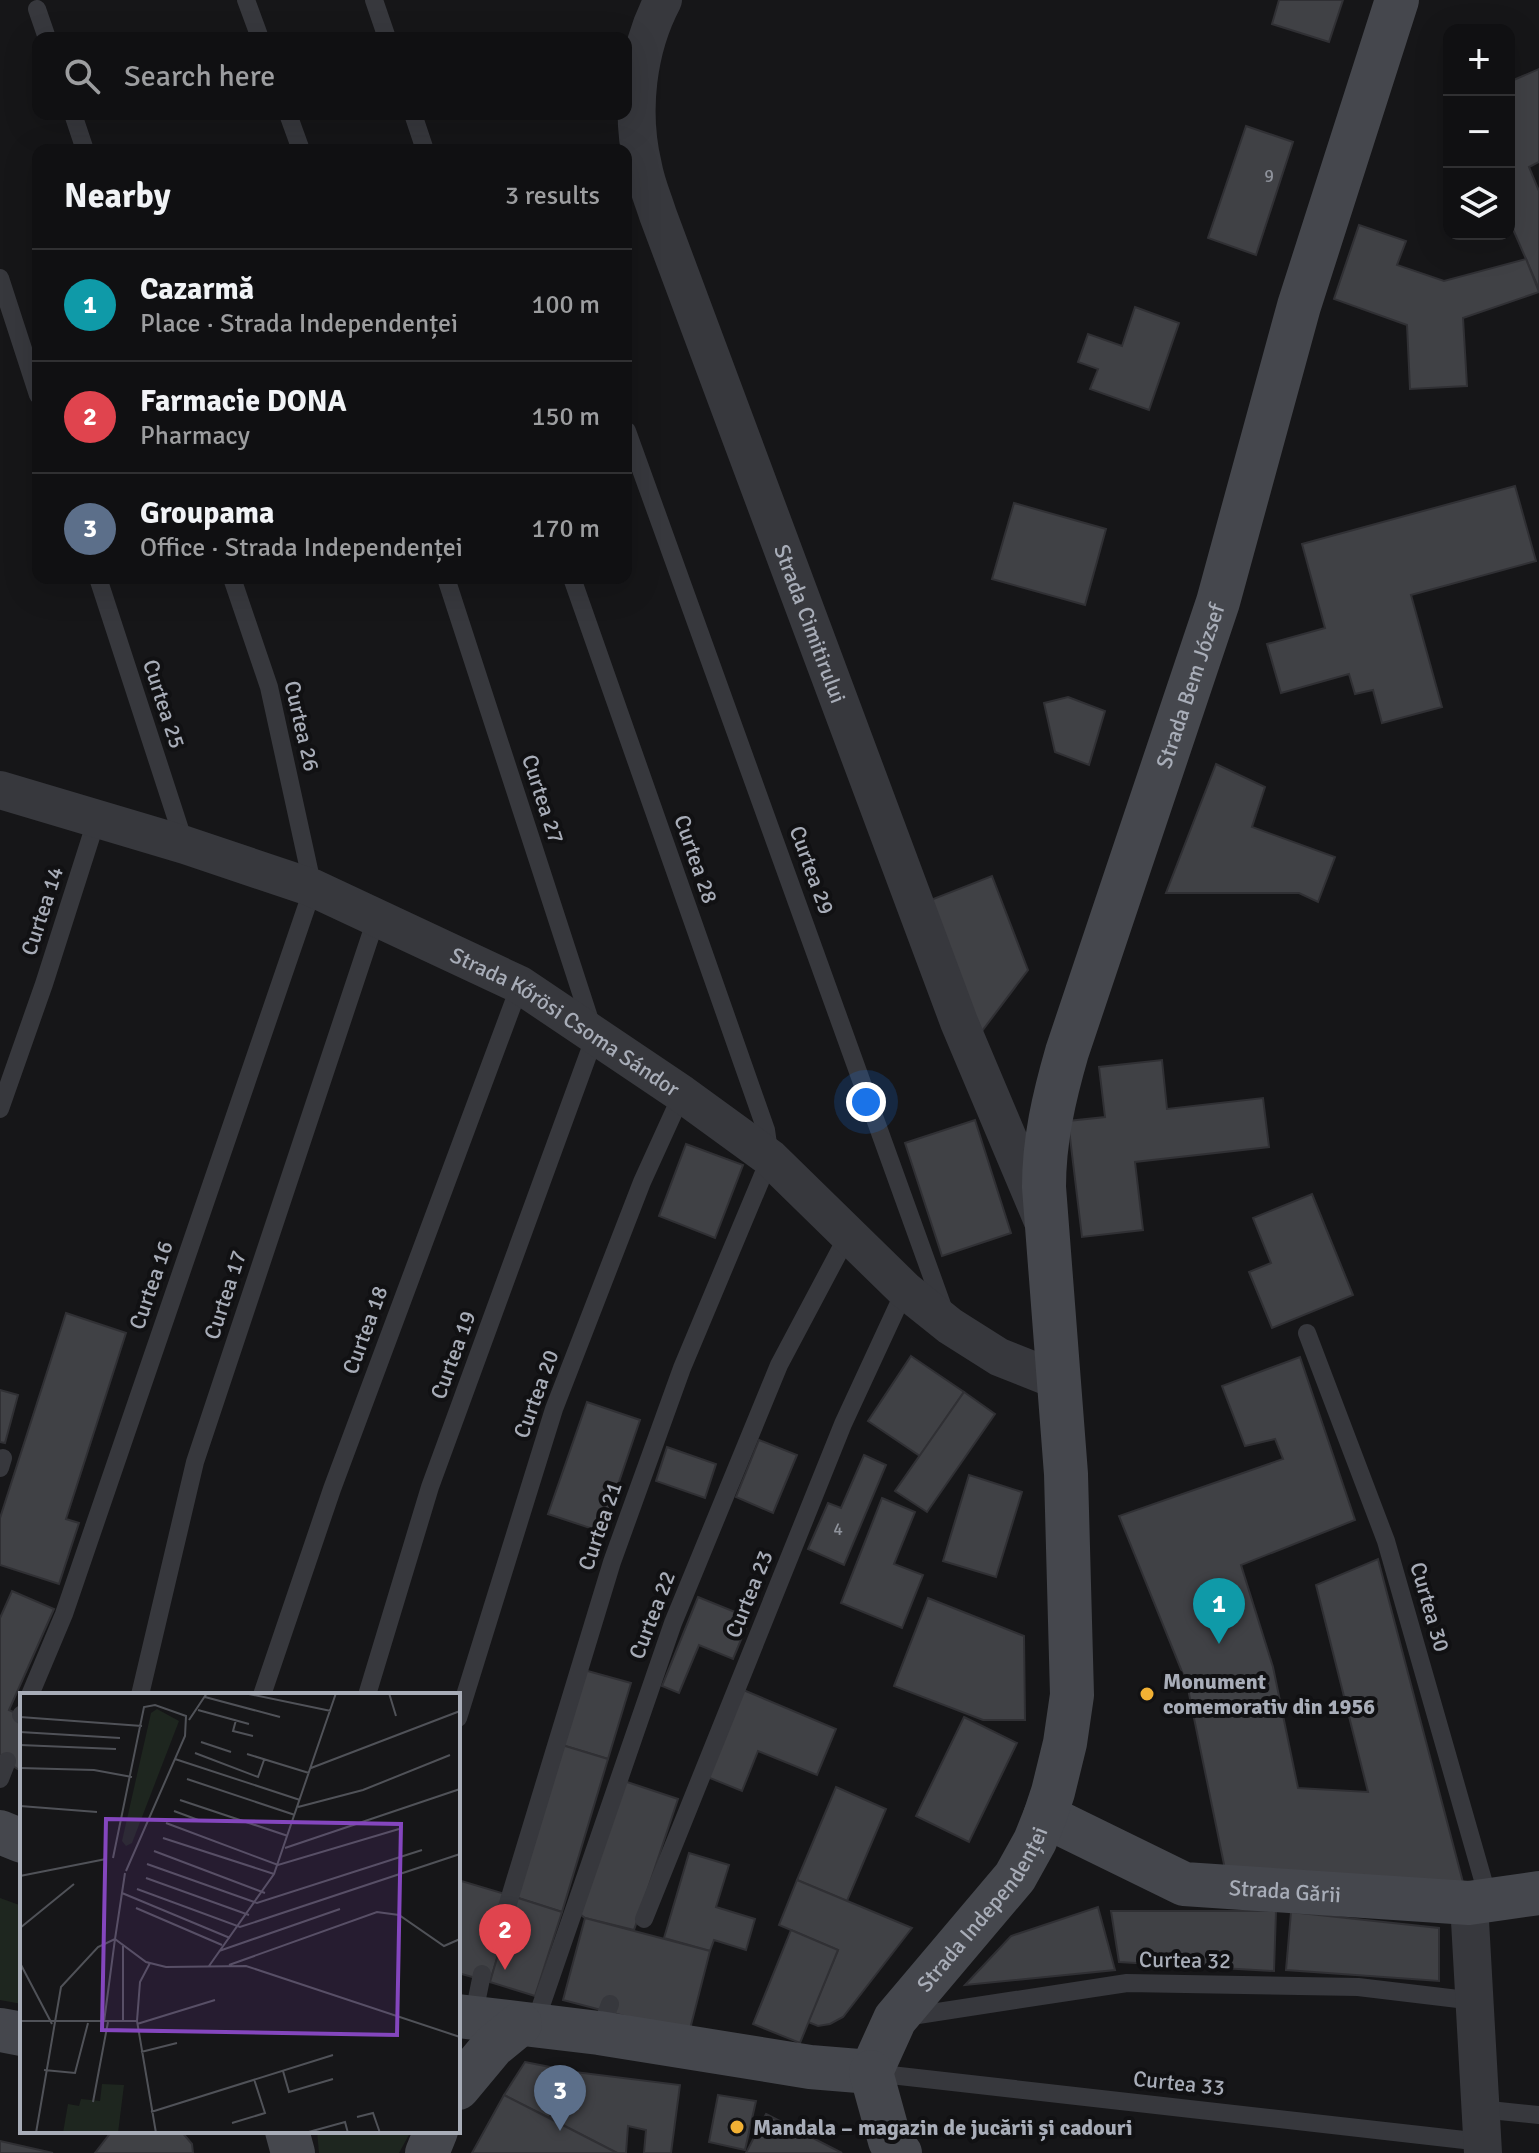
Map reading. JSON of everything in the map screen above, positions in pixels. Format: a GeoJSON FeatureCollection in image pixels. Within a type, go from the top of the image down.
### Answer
{"type":"FeatureCollection","features":[{"type":"Feature","properties":{"kind":"main road","name":"Strada Bem József"},"geometry":{"type":"LineString","coordinates":[[1057,1380],[1044,1153],[1051,1111],[1218,602],[1299,306],[1397,0]]}},
{"type":"Feature","properties":{"kind":"main road","name":"Strada Independenței"},"geometry":{"type":"LineString","coordinates":[[871,2072],[895,2019],[1015,1877],[1035,1841],[1053,1792],[1072,1695],[1066,1474],[1057,1380]]}},
{"type":"Feature","properties":{"kind":"main road","name":"Strada Gării"},"geometry":{"type":"LineString","coordinates":[[1045,1816],[1184,1884],[1479,1902],[1539,1893]]}},
{"type":"Feature","properties":{"kind":"main road"},"geometry":{"type":"LineString","coordinates":[[0,1832],[20,1840]]}},
{"type":"Feature","properties":{"kind":"main road"},"geometry":{"type":"LineString","coordinates":[[466,2017],[527,2025],[604,2018],[810,2067],[871,2072],[890,2141],[900,2153]]}},
{"type":"Feature","properties":{"kind":"main road"},"geometry":{"type":"LineString","coordinates":[[460,2086],[493,2046],[527,2025]]}},
{"type":"Feature","properties":{"kind":"main road"},"geometry":{"type":"LineString","coordinates":[[0,2030],[20,2034]]}},
{"type":"Feature","properties":{"kind":"main road"},"geometry":{"type":"LineString","coordinates":[[427,2153],[435,2133]]}},
{"type":"Feature","properties":{"kind":"street","name":"Strada Cimitirului"},"geometry":{"type":"LineString","coordinates":[[663,0],[646,37],[640,63],[638,113],[642,165],[959,1022],[1049,1235]]}},
{"type":"Feature","properties":{"kind":"street","name":"Strada Kőrösi Csoma Sándor"},"geometry":{"type":"LineString","coordinates":[[0,790],[185,845],[313,888],[520,985],[682,1094],[770,1158],[905,1290],[950,1326],[999,1357],[1057,1380]]}},
{"type":"Feature","properties":{"kind":"street"},"geometry":{"type":"LineString","coordinates":[[1479,1902],[1475,2001],[1482,2134]]}},
{"type":"Feature","properties":{"kind":"lane"},"geometry":{"type":"LineString","coordinates":[[246,0],[258,32]]}},
{"type":"Feature","properties":{"kind":"lane"},"geometry":{"type":"LineString","coordinates":[[374,0],[385,32]]}},
{"type":"Feature","properties":{"kind":"lane"},"geometry":{"type":"LineString","coordinates":[[37,9],[45,32]]}},
{"type":"Feature","properties":{"kind":"lane"},"geometry":{"type":"LineString","coordinates":[[75,120],[83,144]]}},
{"type":"Feature","properties":{"kind":"lane"},"geometry":{"type":"LineString","coordinates":[[290,120],[299,144]]}},
{"type":"Feature","properties":{"kind":"lane"},"geometry":{"type":"LineString","coordinates":[[415,120],[423,144]]}},
{"type":"Feature","properties":{"kind":"lane"},"geometry":{"type":"LineString","coordinates":[[0,278],[32,377]]}},
{"type":"Feature","properties":{"kind":"lane","name":"Curtea 29"},"geometry":{"type":"LineString","coordinates":[[632,445],[950,1326]]}},
{"type":"Feature","properties":{"kind":"lane","name":"Curtea 25"},"geometry":{"type":"LineString","coordinates":[[100,584],[185,845]]}},
{"type":"Feature","properties":{"kind":"lane","name":"Curtea 26"},"geometry":{"type":"LineString","coordinates":[[234,584],[269,687],[313,888]]}},
{"type":"Feature","properties":{"kind":"lane","name":"Curtea 27"},"geometry":{"type":"LineString","coordinates":[[448,584],[595,1036]]}},
{"type":"Feature","properties":{"kind":"lane","name":"Curtea 28"},"geometry":{"type":"LineString","coordinates":[[574,584],[766,1130],[770,1158]]}},
{"type":"Feature","properties":{"kind":"lane","name":"Curtea 14"},"geometry":{"type":"LineString","coordinates":[[0,1109],[97,818]]}},
{"type":"Feature","properties":{"kind":"lane","name":"Curtea 16"},"geometry":{"type":"LineString","coordinates":[[31,1693],[64,1614],[313,888]]}},
{"type":"Feature","properties":{"kind":"lane","name":"Curtea 17"},"geometry":{"type":"LineString","coordinates":[[140,1693],[195,1462],[377,916]]}},
{"type":"Feature","properties":{"kind":"lane","name":"Curtea 18"},"geometry":{"type":"LineString","coordinates":[[263,1693],[332,1489],[520,985]]}},
{"type":"Feature","properties":{"kind":"lane","name":"Curtea 19"},"geometry":{"type":"LineString","coordinates":[[368,1693],[430,1487],[595,1036]]}},
{"type":"Feature","properties":{"kind":"lane","name":"Curtea 20"},"geometry":{"type":"LineString","coordinates":[[460,1712],[554,1409],[642,1182],[682,1094]]}},
{"type":"Feature","properties":{"kind":"lane","name":"Curtea 21"},"geometry":{"type":"LineString","coordinates":[[503,1920],[612,1562],[682,1368],[770,1158]]}},
{"type":"Feature","properties":{"kind":"lane","name":"Curtea 22"},"geometry":{"type":"LineString","coordinates":[[527,2025],[673,1623],[779,1365],[848,1235]]}},
{"type":"Feature","properties":{"kind":"lane","name":"Curtea 23"},"geometry":{"type":"LineString","coordinates":[[644,1919],[843,1424],[905,1290]]}},
{"type":"Feature","properties":{"kind":"lane","name":"Curtea 30"},"geometry":{"type":"LineString","coordinates":[[1307,1333],[1386,1541],[1479,1902]]}},
{"type":"Feature","properties":{"kind":"lane"},"geometry":{"type":"LineString","coordinates":[[0,1779],[7,1761]]}},
{"type":"Feature","properties":{"kind":"lane"},"geometry":{"type":"LineString","coordinates":[[466,2017],[482,1974]]}},
{"type":"Feature","properties":{"kind":"lane","name":"Curtea 32"},"geometry":{"type":"LineString","coordinates":[[895,2019],[1127,1983],[1358,1987],[1475,2001]]}},
{"type":"Feature","properties":{"kind":"lane","name":"Curtea 33"},"geometry":{"type":"LineString","coordinates":[[871,2072],[1482,2134],[1539,2115]]}},
{"type":"Feature","properties":{"kind":"shaded area"},"geometry":{"type":"Polygon","coordinates":[[[0,1898],[20,1905],[20,2004],[0,2000],[0,1898]]]}},
{"type":"Feature","properties":{"kind":"shaded area"},"geometry":{"type":"Polygon","coordinates":[[[317,2133],[410,2133],[399,2153],[319,2153],[317,2133]]]}},
{"type":"Feature","properties":{"kind":"building"},"geometry":{"type":"Polygon","coordinates":[[[1279,0],[1343,0],[1329,42],[1272,24],[1279,0]]]}},
{"type":"Feature","properties":{"kind":"building"},"geometry":{"type":"Polygon","coordinates":[[[1539,69],[1539,162],[1529,167],[1539,191],[1539,289],[1515,234],[1515,79],[1539,69]]]}},
{"type":"Feature","properties":{"kind":"building"},"geometry":{"type":"Polygon","coordinates":[[[1246,126],[1293,142],[1256,255],[1208,238],[1246,126]]]}},
{"type":"Feature","properties":{"kind":"building"},"geometry":{"type":"Polygon","coordinates":[[[1359,225],[1406,241],[1397,265],[1444,281],[1526,259],[1539,292],[1463,318],[1467,386],[1410,389],[1407,325],[1334,299],[1359,225]]]}},
{"type":"Feature","properties":{"kind":"building"},"geometry":{"type":"Polygon","coordinates":[[[1135,307],[1179,323],[1149,410],[1090,389],[1098,369],[1078,362],[1088,334],[1122,346],[1135,307]]]}},
{"type":"Feature","properties":{"kind":"building"},"geometry":{"type":"Polygon","coordinates":[[[1515,486],[1536,561],[1411,595],[1442,707],[1382,723],[1373,690],[1355,694],[1349,674],[1281,693],[1267,644],[1325,628],[1302,544],[1515,486]]]}},
{"type":"Feature","properties":{"kind":"building"},"geometry":{"type":"Polygon","coordinates":[[[1014,503],[1106,529],[1085,605],[992,579],[1014,503]]]}},
{"type":"Feature","properties":{"kind":"building"},"geometry":{"type":"Polygon","coordinates":[[[1068,697],[1105,711],[1089,765],[1055,752],[1044,703],[1068,697]]]}},
{"type":"Feature","properties":{"kind":"building"},"geometry":{"type":"Polygon","coordinates":[[[1216,764],[1265,787],[1252,827],[1335,857],[1318,902],[1299,893],[1166,893],[1216,764]]]}},
{"type":"Feature","properties":{"kind":"building"},"geometry":{"type":"Polygon","coordinates":[[[992,876],[1028,970],[979,1035],[923,903],[992,876]]]}},
{"type":"Feature","properties":{"kind":"building"},"geometry":{"type":"Polygon","coordinates":[[[1162,1060],[1167,1109],[1263,1098],[1269,1147],[1135,1162],[1143,1230],[1082,1237],[1068,1121],[1105,1117],[1099,1067],[1162,1060]]]}},
{"type":"Feature","properties":{"kind":"building"},"geometry":{"type":"Polygon","coordinates":[[[975,1120],[1011,1233],[942,1256],[905,1143],[975,1120]]]}},
{"type":"Feature","properties":{"kind":"building"},"geometry":{"type":"Polygon","coordinates":[[[686,1144],[743,1165],[715,1238],[659,1216],[686,1144]]]}},
{"type":"Feature","properties":{"kind":"building"},"geometry":{"type":"Polygon","coordinates":[[[1312,1194],[1353,1295],[1272,1328],[1249,1272],[1271,1263],[1253,1218],[1312,1194]]]}},
{"type":"Feature","properties":{"kind":"building"},"geometry":{"type":"Polygon","coordinates":[[[66,1313],[126,1333],[66,1519],[79,1523],[59,1584],[0,1565],[0,1518],[66,1313]]]}},
{"type":"Feature","properties":{"kind":"building"},"geometry":{"type":"Polygon","coordinates":[[[911,1356],[964,1392],[920,1456],[868,1421],[911,1356]]]}},
{"type":"Feature","properties":{"kind":"building"},"geometry":{"type":"Polygon","coordinates":[[[1300,1357],[1355,1520],[1241,1565],[1273,1667],[1298,1788],[1368,1792],[1316,1585],[1378,1559],[1465,1890],[1226,1874],[1187,1684],[1119,1516],[1283,1459],[1275,1439],[1245,1446],[1222,1386],[1300,1357]]]}},
{"type":"Feature","properties":{"kind":"building"},"geometry":{"type":"Polygon","coordinates":[[[0,1390],[18,1395],[5,1443],[0,1442],[0,1390]]]}},
{"type":"Feature","properties":{"kind":"building"},"geometry":{"type":"Polygon","coordinates":[[[964,1392],[995,1414],[927,1512],[895,1491],[964,1392]]]}},
{"type":"Feature","properties":{"kind":"building"},"geometry":{"type":"Polygon","coordinates":[[[587,1402],[640,1420],[602,1532],[548,1514],[587,1402]]]}},
{"type":"Feature","properties":{"kind":"building"},"geometry":{"type":"Polygon","coordinates":[[[759,1440],[797,1455],[773,1513],[736,1497],[759,1440]]]}},
{"type":"Feature","properties":{"kind":"building"},"geometry":{"type":"Polygon","coordinates":[[[667,1447],[716,1464],[705,1498],[656,1481],[667,1447]]]}},
{"type":"Feature","properties":{"kind":"building"},"geometry":{"type":"Polygon","coordinates":[[[864,1455],[886,1465],[844,1565],[808,1549],[828,1503],[841,1508],[864,1455]]]}},
{"type":"Feature","properties":{"kind":"building"},"geometry":{"type":"Polygon","coordinates":[[[969,1475],[1022,1492],[996,1577],[943,1561],[969,1475]]]}},
{"type":"Feature","properties":{"kind":"building"},"geometry":{"type":"Polygon","coordinates":[[[882,1498],[915,1512],[894,1564],[923,1575],[902,1628],[841,1603],[882,1498]]]}},
{"type":"Feature","properties":{"kind":"building"},"geometry":{"type":"Polygon","coordinates":[[[12,1591],[54,1609],[9,1710],[20,1715],[20,1770],[0,1758],[0,1618],[12,1591]]]}},
{"type":"Feature","properties":{"kind":"building"},"geometry":{"type":"Polygon","coordinates":[[[698,1597],[750,1618],[733,1659],[699,1645],[679,1693],[662,1686],[698,1597]]]}},
{"type":"Feature","properties":{"kind":"building"},"geometry":{"type":"Polygon","coordinates":[[[928,1598],[1024,1636],[1025,1720],[983,1720],[894,1686],[928,1598]]]}},
{"type":"Feature","properties":{"kind":"building"},"geometry":{"type":"Polygon","coordinates":[[[584,1670],[631,1683],[608,1759],[562,1745],[584,1670]]]}},
{"type":"Feature","properties":{"kind":"building"},"geometry":{"type":"Polygon","coordinates":[[[741,1689],[836,1729],[817,1775],[758,1751],[742,1791],[705,1776],[741,1689]]]}},
{"type":"Feature","properties":{"kind":"building"},"geometry":{"type":"Polygon","coordinates":[[[964,1717],[1017,1743],[969,1842],[916,1816],[964,1717]]]}},
{"type":"Feature","properties":{"kind":"building"},"geometry":{"type":"Polygon","coordinates":[[[562,1745],[608,1759],[562,1912],[515,1897],[562,1745]]]}},
{"type":"Feature","properties":{"kind":"building"},"geometry":{"type":"Polygon","coordinates":[[[621,1780],[678,1799],[634,1930],[585,1918],[576,1911],[621,1780]]]}},
{"type":"Feature","properties":{"kind":"building"},"geometry":{"type":"Polygon","coordinates":[[[836,1787],[886,1809],[847,1901],[797,1880],[836,1787]]]}},
{"type":"Feature","properties":{"kind":"building"},"geometry":{"type":"Polygon","coordinates":[[[689,1853],[729,1865],[716,1907],[755,1919],[746,1950],[714,1940],[710,1951],[664,1938],[689,1853]]]}},
{"type":"Feature","properties":{"kind":"building"},"geometry":{"type":"Polygon","coordinates":[[[797,1880],[912,1928],[843,2017],[830,2024],[818,2026],[808,2022],[838,1950],[779,1925],[797,1880]]]}},
{"type":"Feature","properties":{"kind":"building"},"geometry":{"type":"Polygon","coordinates":[[[460,1881],[515,1897],[490,1982],[460,1974],[460,1881]]]}},
{"type":"Feature","properties":{"kind":"building"},"geometry":{"type":"Polygon","coordinates":[[[515,1897],[562,1912],[535,1996],[490,1982],[515,1897]]]}},
{"type":"Feature","properties":{"kind":"building"},"geometry":{"type":"Polygon","coordinates":[[[1098,1907],[1115,1970],[965,1985],[1011,1936],[1098,1907]]]}},
{"type":"Feature","properties":{"kind":"building"},"geometry":{"type":"Polygon","coordinates":[[[1111,1911],[1276,1911],[1274,1971],[1119,1962],[1111,1911]]]}},
{"type":"Feature","properties":{"kind":"building"},"geometry":{"type":"Polygon","coordinates":[[[1291,1912],[1439,1928],[1439,1981],[1286,1970],[1291,1912]]]}},
{"type":"Feature","properties":{"kind":"building"},"geometry":{"type":"Polygon","coordinates":[[[585,1918],[710,1951],[689,2033],[563,2000],[585,1918]]]}},
{"type":"Feature","properties":{"kind":"building"},"geometry":{"type":"Polygon","coordinates":[[[791,1930],[838,1950],[800,2043],[753,2024],[791,1930]]]}},
{"type":"Feature","properties":{"kind":"building"},"geometry":{"type":"Polygon","coordinates":[[[525,2062],[575,2072],[549,2118],[504,2095],[525,2062]]]}},
{"type":"Feature","properties":{"kind":"building"},"geometry":{"type":"Polygon","coordinates":[[[575,2072],[680,2085],[671,2153],[644,2153],[646,2130],[628,2126],[626,2153],[617,2153],[549,2118],[575,2072]]]}},
{"type":"Feature","properties":{"kind":"building"},"geometry":{"type":"Polygon","coordinates":[[[504,2095],[549,2118],[617,2153],[472,2153],[504,2095]]]}},
{"type":"Feature","properties":{"kind":"building"},"geometry":{"type":"Polygon","coordinates":[[[718,2095],[756,2101],[745,2150],[709,2142],[718,2095]]]}},
{"type":"Feature","properties":{"kind":"building"},"geometry":{"type":"Polygon","coordinates":[[[766,2114],[842,2153],[746,2153],[766,2114]]]}},
{"type":"Feature","properties":{"kind":"building"},"geometry":{"type":"Polygon","coordinates":[[[110,2133],[183,2133],[192,2144],[193,2153],[95,2153],[110,2133]]]}},
{"type":"Feature","properties":{"kind":"building"},"geometry":{"type":"Polygon","coordinates":[[[0,2141],[53,2153],[0,2153],[0,2141]]]}},
{"type":"Feature","properties":{"kind":"place","name":"Cazarmă"},"geometry":{"type":"Point","coordinates":[1219,1644]}},
{"type":"Feature","properties":{"kind":"place","name":"Monument comemorativ din 1956"},"geometry":{"type":"Point","coordinates":[1147,1694]}},
{"type":"Feature","properties":{"kind":"place","name":"Farmacie DONA"},"geometry":{"type":"Point","coordinates":[505,1970]}},
{"type":"Feature","properties":{"kind":"place","name":"Mandala – magazin de jucării și cadouri"},"geometry":{"type":"Point","coordinates":[737,2127]}},
{"type":"Feature","properties":{"kind":"place","name":"Groupama"},"geometry":{"type":"Point","coordinates":[560,2131]}}]}
